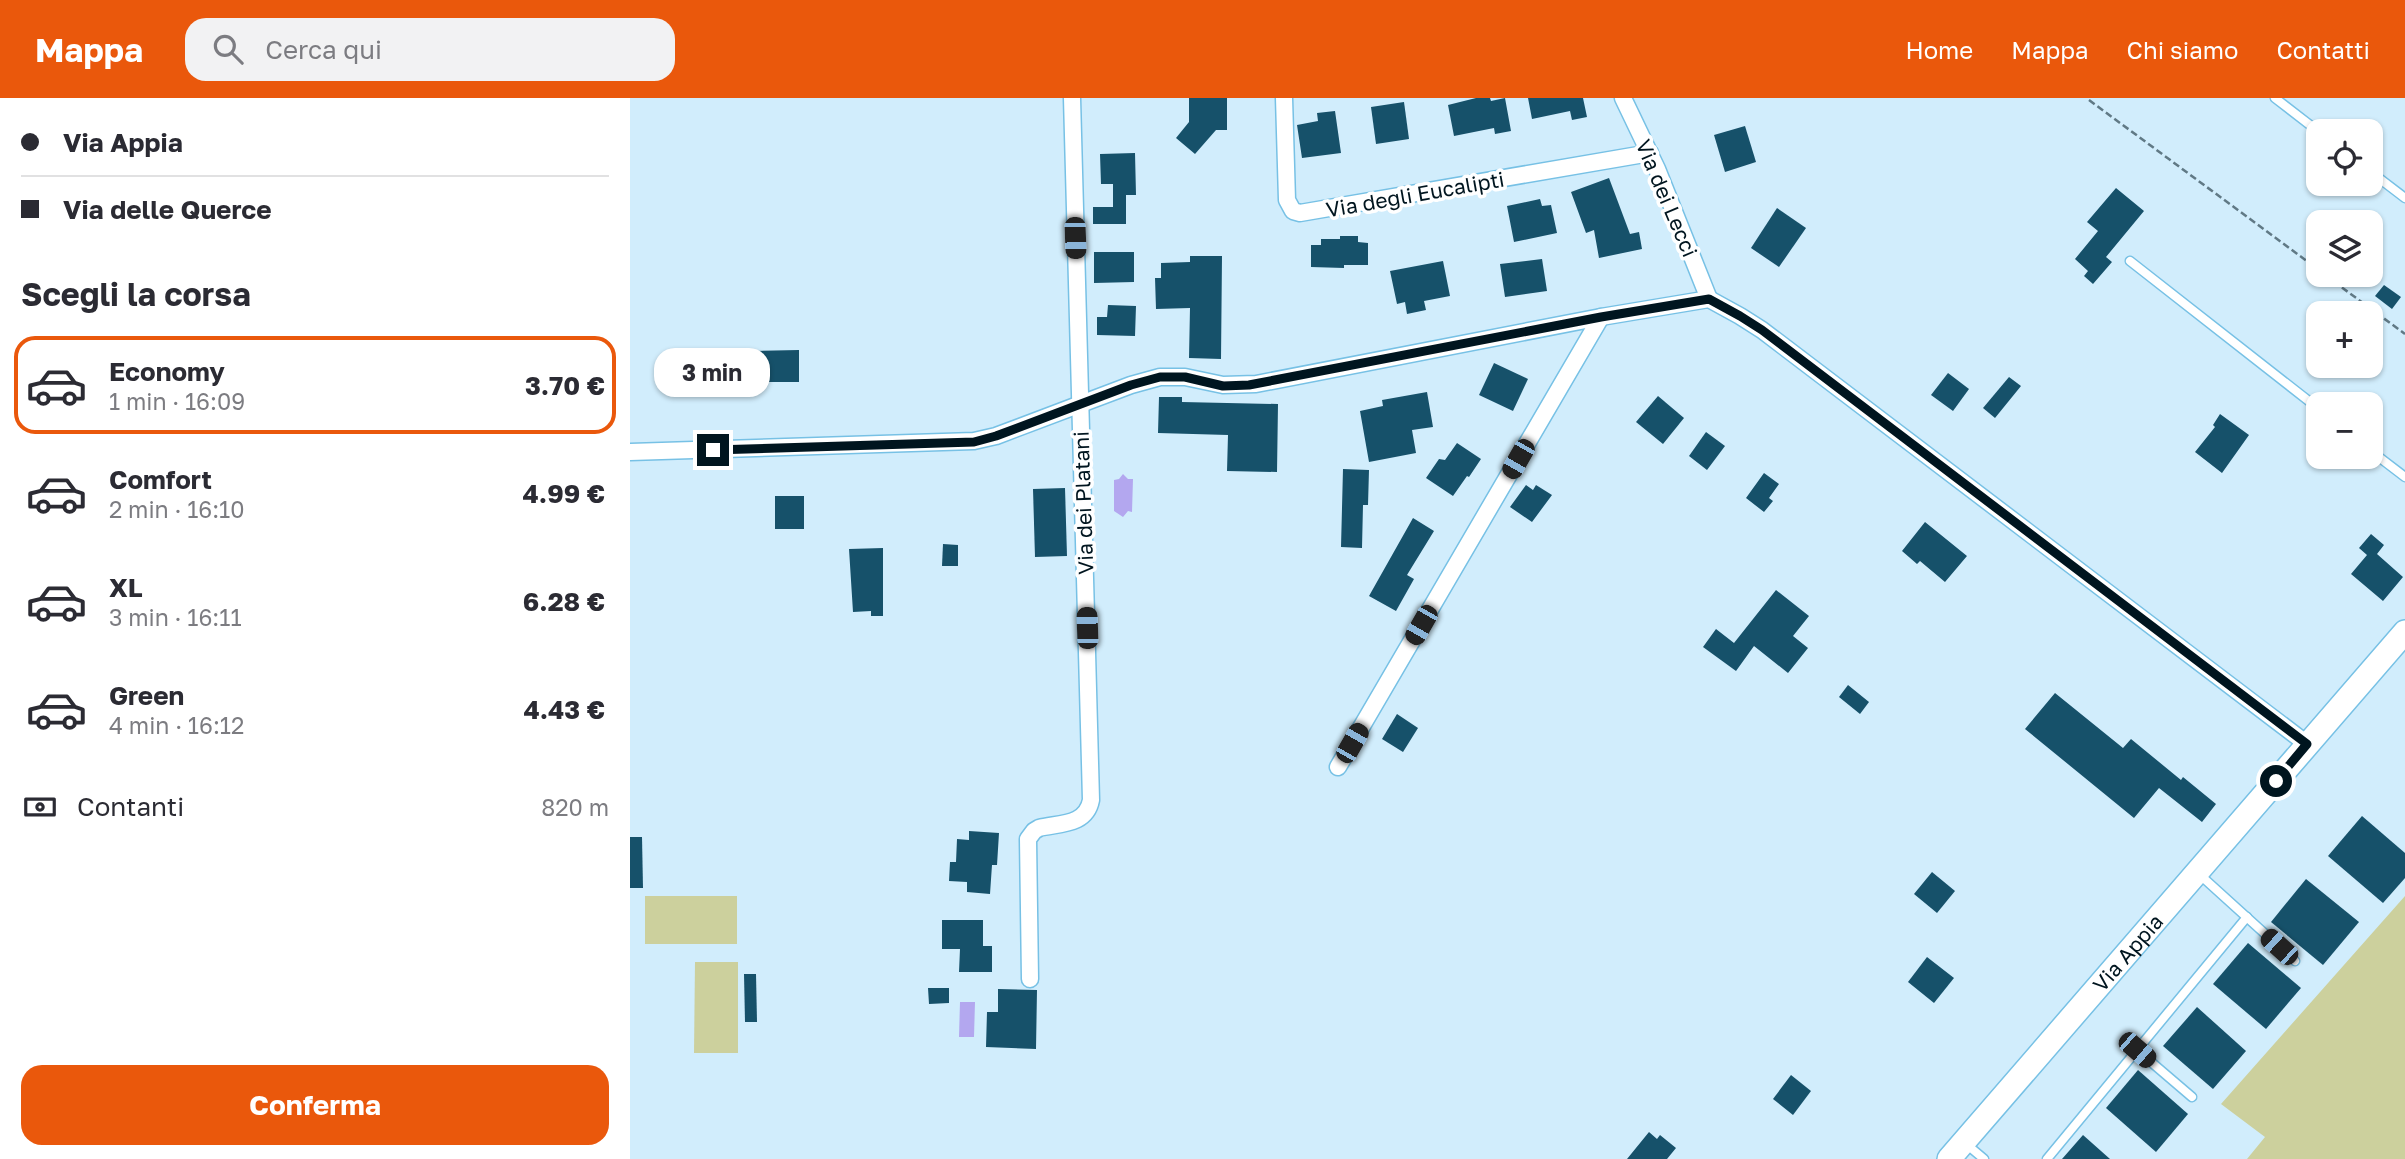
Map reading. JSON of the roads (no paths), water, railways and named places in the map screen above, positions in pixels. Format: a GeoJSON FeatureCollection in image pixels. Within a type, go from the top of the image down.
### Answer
{"type":"FeatureCollection","features":[{"type":"Feature","properties":{"kind":"street"},"geometry":{"type":"LineString","coordinates":[[1072,98],[1080,405]]}},
{"type":"Feature","properties":{"kind":"street","name":"Via degli Eucalipti"},"geometry":{"type":"LineString","coordinates":[[1283,98],[1287,200],[1293,211],[1300,213],[1650,153]]}},
{"type":"Feature","properties":{"kind":"street","name":"Via dei Lecci"},"geometry":{"type":"LineString","coordinates":[[1623,98],[1650,153],[1709,299]]}},
{"type":"Feature","properties":{"kind":"street"},"geometry":{"type":"LineString","coordinates":[[630,452],[974,442],[1160,377],[1185,377],[1223,386],[1249,385],[1601,317],[1709,299],[1762,330],[2307,744]]}},
{"type":"Feature","properties":{"kind":"street"},"geometry":{"type":"LineString","coordinates":[[1338,766],[1601,317]]}},
{"type":"Feature","properties":{"kind":"street","name":"Via dei Platani"},"geometry":{"type":"LineString","coordinates":[[1030,979],[1028,839],[1039,828],[1084,817],[1091,800],[1080,405]]}},
{"type":"Feature","properties":{"kind":"street","name":"Via Appia"},"geometry":{"type":"LineString","coordinates":[[1956,1150],[2405,632]]}},
{"type":"Feature","properties":{"kind":"lane"},"geometry":{"type":"LineString","coordinates":[[2275,98],[2306,122]]}},
{"type":"Feature","properties":{"kind":"lane"},"geometry":{"type":"LineString","coordinates":[[2383,181],[2405,198]]}},
{"type":"Feature","properties":{"kind":"lane"},"geometry":{"type":"LineString","coordinates":[[2130,261],[2306,399]]}},
{"type":"Feature","properties":{"kind":"lane"},"geometry":{"type":"LineString","coordinates":[[2383,460],[2405,477]]}},
{"type":"Feature","properties":{"kind":"lane"},"geometry":{"type":"LineString","coordinates":[[2197,872],[2295,961]]}},
{"type":"Feature","properties":{"kind":"lane"},"geometry":{"type":"LineString","coordinates":[[2047,1159],[2247,917]]}},
{"type":"Feature","properties":{"kind":"lane"},"geometry":{"type":"LineString","coordinates":[[2137,1050],[2192,1097]]}},
{"type":"Feature","properties":{"kind":"lane"},"geometry":{"type":"LineString","coordinates":[[1956,1150],[1984,1159]]}}]}
